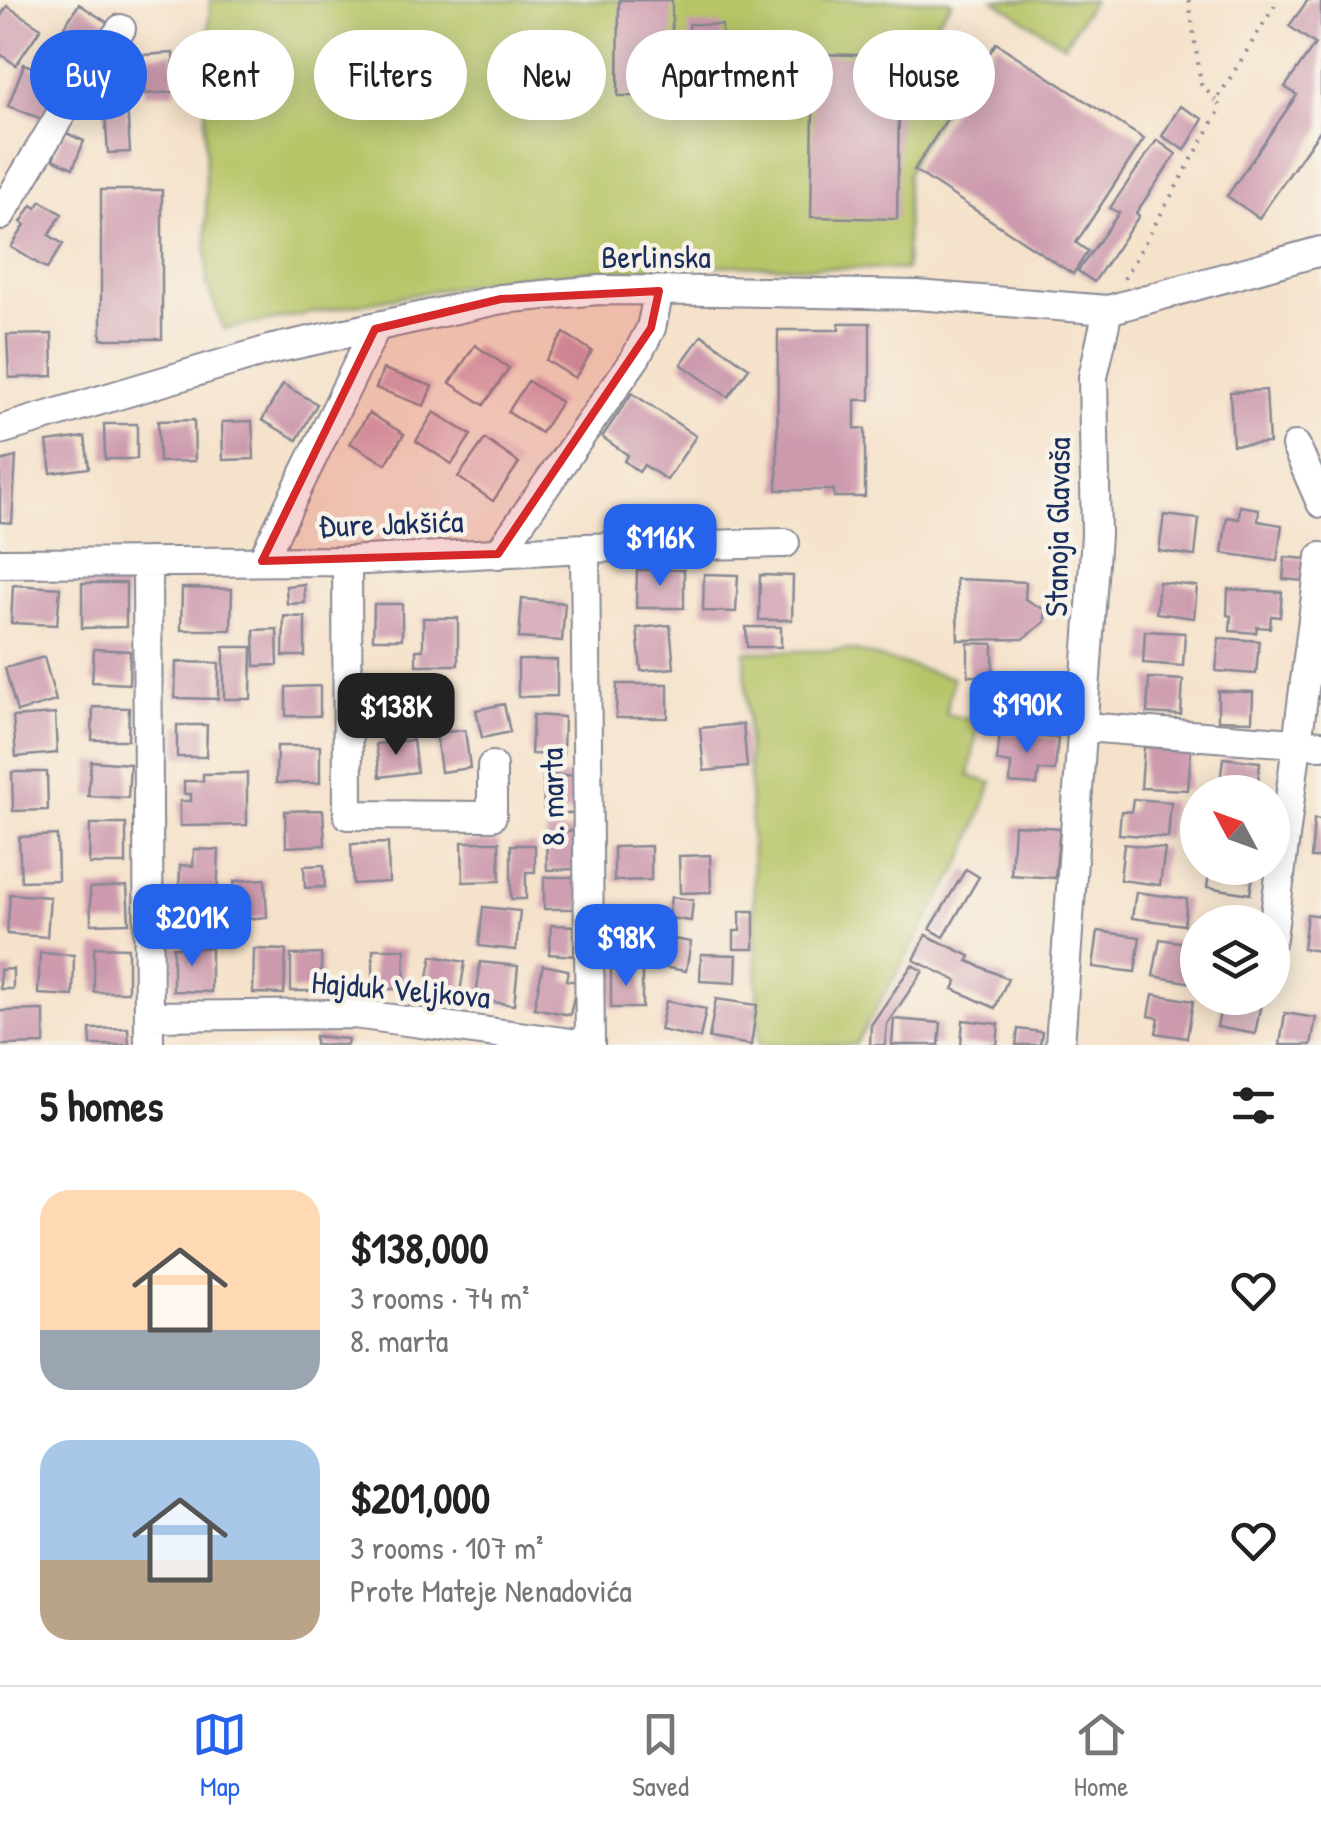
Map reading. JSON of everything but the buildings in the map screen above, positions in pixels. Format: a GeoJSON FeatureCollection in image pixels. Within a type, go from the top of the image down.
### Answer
{"type":"FeatureCollection","features":[{"type":"Feature","properties":{"kind":"street"},"geometry":{"type":"LineString","coordinates":[[0,216],[61,114],[121,29]]}},
{"type":"Feature","properties":{"kind":"street","name":"Berlinska"},"geometry":{"type":"LineString","coordinates":[[0,430],[269,350],[501,299],[598,290],[918,295],[1108,310],[1321,251]]}},
{"type":"Feature","properties":{"kind":"street"},"geometry":{"type":"LineString","coordinates":[[498,554],[636,357],[650,328],[658,291]]}},
{"type":"Feature","properties":{"kind":"street","name":"Stanoja Glavaša"},"geometry":{"type":"LineString","coordinates":[[1060,1045],[1096,535],[1093,378],[1108,310]]}},
{"type":"Feature","properties":{"kind":"street"},"geometry":{"type":"LineString","coordinates":[[262,561],[375,329]]}},
{"type":"Feature","properties":{"kind":"street"},"geometry":{"type":"LineString","coordinates":[[1296,446],[1321,503]]}},
{"type":"Feature","properties":{"kind":"street","name":"Đure Jakšića"},"geometry":{"type":"LineString","coordinates":[[0,562],[346,561],[585,548],[785,543]]}},
{"type":"Feature","properties":{"kind":"street","name":"8. marta"},"geometry":{"type":"LineString","coordinates":[[585,548],[587,1045]]}},
{"type":"Feature","properties":{"kind":"street"},"geometry":{"type":"LineString","coordinates":[[1278,905],[1309,744],[1321,557]]}},
{"type":"Feature","properties":{"kind":"street"},"geometry":{"type":"LineString","coordinates":[[346,561],[348,815],[492,816],[492,766]]}},
{"type":"Feature","properties":{"kind":"street"},"geometry":{"type":"LineString","coordinates":[[147,562],[149,1045]]}},
{"type":"Feature","properties":{"kind":"street"},"geometry":{"type":"LineString","coordinates":[[1084,728],[1309,744]]}},
{"type":"Feature","properties":{"kind":"street","name":"Hajduk Veljkova"},"geometry":{"type":"LineString","coordinates":[[150,1016],[354,1014],[587,1045]]}},
{"type":"Feature","properties":{"kind":"path"},"geometry":{"type":"LineString","coordinates":[[1108,310],[1221,108],[1202,84],[1189,0]]}},
{"type":"Feature","properties":{"kind":"path"},"geometry":{"type":"LineString","coordinates":[[1216,101],[1278,0]]}},
{"type":"Feature","properties":{"kind":"highlighted area"},"geometry":{"type":"Polygon","coordinates":[[[659,291],[651,328],[498,554],[262,561],[375,329],[501,299],[659,291]]]}},
{"type":"Feature","properties":{"kind":"green space"},"geometry":{"type":"Polygon","coordinates":[[[210,0],[952,2],[936,23],[946,30],[853,30],[853,120],[936,120],[914,156],[907,176],[906,270],[727,265],[509,277],[224,329],[207,285],[205,120],[294,120],[294,30],[209,30],[210,0]]]}},
{"type":"Feature","properties":{"kind":"green space"},"geometry":{"type":"Polygon","coordinates":[[[994,0],[1093,0],[1064,45],[994,0]]]}},
{"type":"Feature","properties":{"kind":"green space"},"geometry":{"type":"Polygon","coordinates":[[[852,650],[953,678],[946,714],[979,721],[969,776],[992,783],[965,856],[855,1045],[759,1045],[745,652],[852,650]]]}}]}
